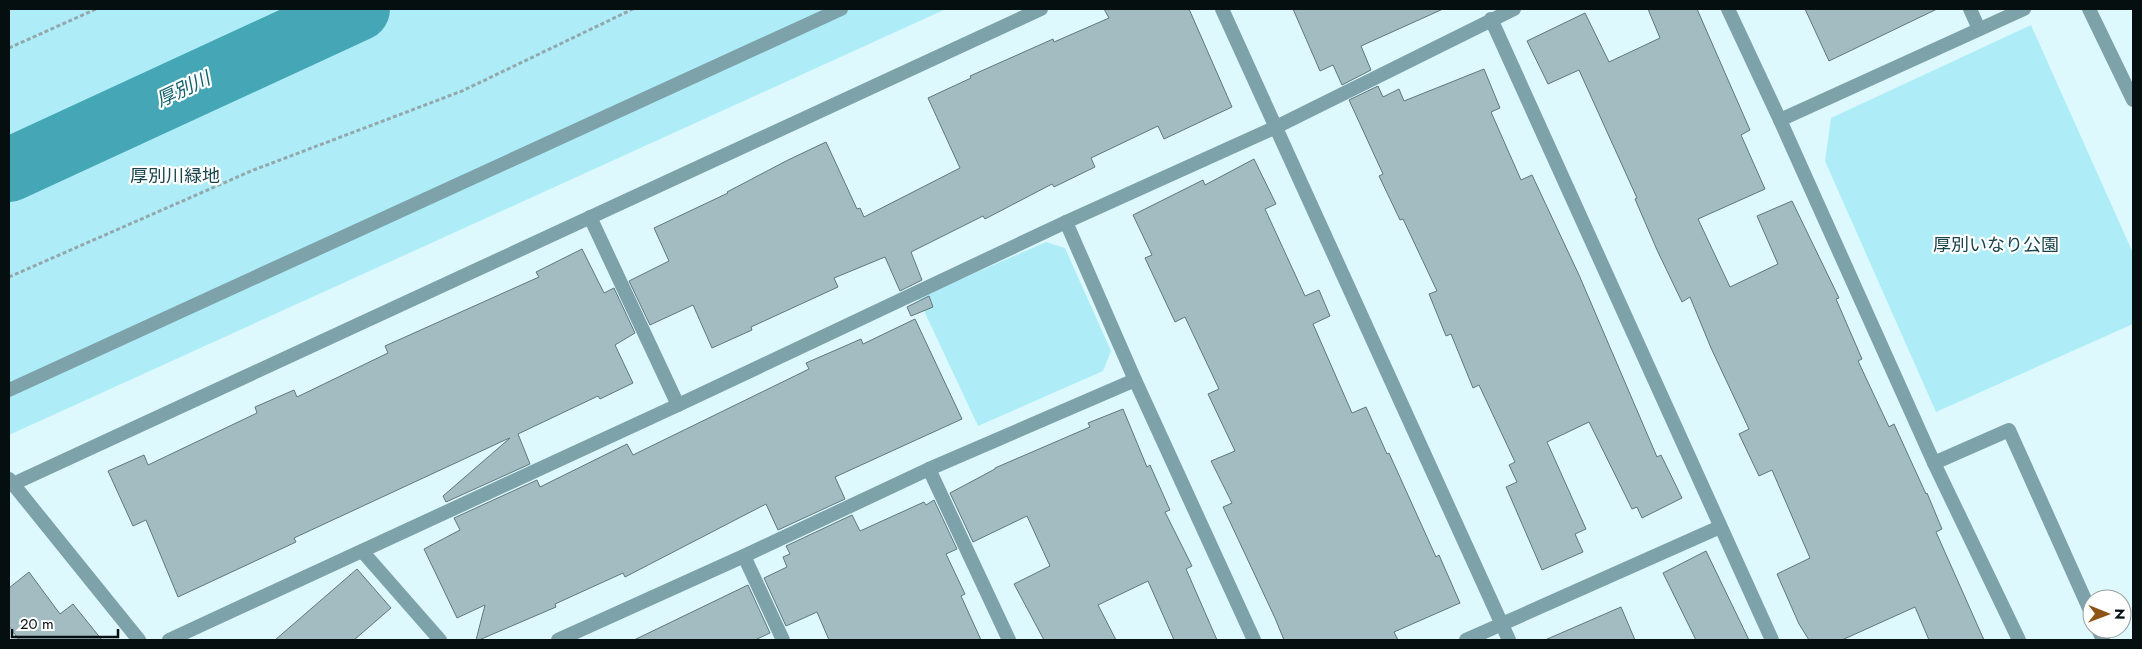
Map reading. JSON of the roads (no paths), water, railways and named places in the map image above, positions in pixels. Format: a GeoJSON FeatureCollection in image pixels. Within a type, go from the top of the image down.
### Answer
{"type":"FeatureCollection","features":[{"type":"Feature","properties":{"kind":"street"},"geometry":{"type":"LineString","coordinates":[[9,390],[841,9]]}},
{"type":"Feature","properties":{"kind":"street"},"geometry":{"type":"LineString","coordinates":[[139,640],[11,481],[1041,9]]}},
{"type":"Feature","properties":{"kind":"street"},"geometry":{"type":"LineString","coordinates":[[1222,9],[1509,640]]}},
{"type":"Feature","properties":{"kind":"street"},"geometry":{"type":"LineString","coordinates":[[169,640],[1276,126],[1514,9]]}},
{"type":"Feature","properties":{"kind":"street"},"geometry":{"type":"LineString","coordinates":[[1728,9],[1934,463],[2018,640]]}},
{"type":"Feature","properties":{"kind":"street"},"geometry":{"type":"LineString","coordinates":[[1970,9],[1979,29]]}},
{"type":"Feature","properties":{"kind":"street"},"geometry":{"type":"LineString","coordinates":[[1780,120],[2024,9]]}},
{"type":"Feature","properties":{"kind":"street"},"geometry":{"type":"LineString","coordinates":[[2089,9],[2133,100]]}},
{"type":"Feature","properties":{"kind":"street"},"geometry":{"type":"LineString","coordinates":[[1491,19],[1772,640]]}},
{"type":"Feature","properties":{"kind":"street"},"geometry":{"type":"LineString","coordinates":[[590,217],[678,405]]}},
{"type":"Feature","properties":{"kind":"street"},"geometry":{"type":"LineString","coordinates":[[1066,222],[1135,380],[1254,640]]}},
{"type":"Feature","properties":{"kind":"street"},"geometry":{"type":"LineString","coordinates":[[558,640],[744,556],[929,469],[1135,380]]}},
{"type":"Feature","properties":{"kind":"street"},"geometry":{"type":"LineString","coordinates":[[1934,463],[2009,430],[2082,593]]}},
{"type":"Feature","properties":{"kind":"street"},"geometry":{"type":"LineString","coordinates":[[929,469],[1009,640]]}},
{"type":"Feature","properties":{"kind":"street"},"geometry":{"type":"LineString","coordinates":[[1466,640],[1720,527]]}},
{"type":"Feature","properties":{"kind":"street"},"geometry":{"type":"LineString","coordinates":[[362,551],[440,640]]}},
{"type":"Feature","properties":{"kind":"street"},"geometry":{"type":"LineString","coordinates":[[744,556],[783,640]]}},
{"type":"Feature","properties":{"kind":"waterway","name":"厚別川"},"geometry":{"type":"LineString","coordinates":[[9,170],[358,9]]}},
{"type":"Feature","properties":{"kind":"park label","name":"厚別川緑地"},"geometry":{"type":"Point","coordinates":[175,176]}},
{"type":"Feature","properties":{"kind":"park label","name":"厚別いなり公園"},"geometry":{"type":"Point","coordinates":[1996,245]}}]}
